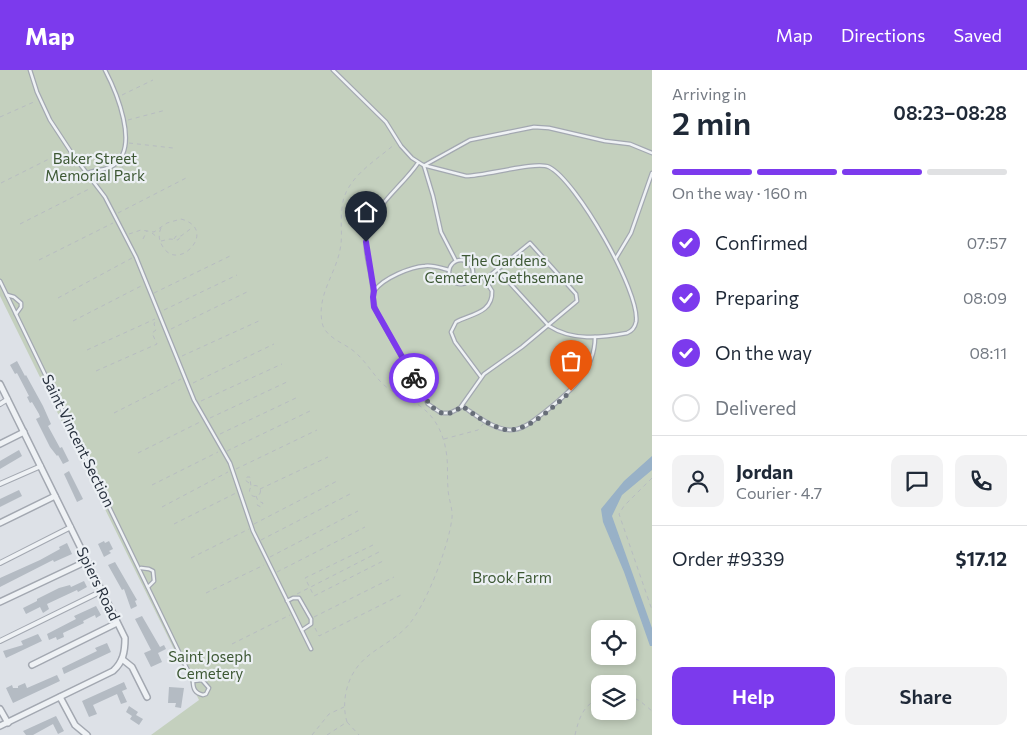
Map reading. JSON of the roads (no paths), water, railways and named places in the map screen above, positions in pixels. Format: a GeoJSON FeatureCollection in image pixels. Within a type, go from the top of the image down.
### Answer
{"type":"FeatureCollection","features":[{"type":"Feature","properties":{"kind":"street","name":"Spiers Road"},"geometry":{"type":"LineString","coordinates":[[0,384],[125,638],[125,650],[122,659]]}},
{"type":"Feature","properties":{"kind":"street"},"geometry":{"type":"LineString","coordinates":[[0,404],[8,399]]}},
{"type":"Feature","properties":{"kind":"street"},"geometry":{"type":"LineString","coordinates":[[0,444],[24,432]]}},
{"type":"Feature","properties":{"kind":"street"},"geometry":{"type":"LineString","coordinates":[[0,484],[41,466]]}},
{"type":"Feature","properties":{"kind":"street"},"geometry":{"type":"LineString","coordinates":[[0,523],[55,496]]}},
{"type":"Feature","properties":{"kind":"street"},"geometry":{"type":"LineString","coordinates":[[0,563],[71,527]]}},
{"type":"Feature","properties":{"kind":"street"},"geometry":{"type":"LineString","coordinates":[[0,602],[87,561]]}},
{"type":"Feature","properties":{"kind":"street"},"geometry":{"type":"LineString","coordinates":[[0,641],[102,592]]}},
{"type":"Feature","properties":{"kind":"street"},"geometry":{"type":"LineString","coordinates":[[32,665],[117,623]]}},
{"type":"Feature","properties":{"kind":"street"},"geometry":{"type":"LineString","coordinates":[[0,726],[113,671],[122,659],[132,667],[148,697]]}},
{"type":"Feature","properties":{"kind":"street"},"geometry":{"type":"LineString","coordinates":[[60,697],[75,725],[87,735]]}},
{"type":"Feature","properties":{"kind":"street"},"geometry":{"type":"LineString","coordinates":[[0,709],[8,723]]}},
{"type":"Feature","properties":{"kind":"lane"},"geometry":{"type":"LineString","coordinates":[[34,70],[30,72],[40,100],[50,120],[68,149],[88,173],[115,215],[136,256],[196,404],[233,470],[258,542],[311,649]]}},
{"type":"Feature","properties":{"kind":"lane"},"geometry":{"type":"LineString","coordinates":[[88,173],[108,168],[118,160],[125,142],[124,122],[117,98],[104,70]]}},
{"type":"Feature","properties":{"kind":"lane"},"geometry":{"type":"LineString","coordinates":[[333,70],[386,122],[398,142],[409,156],[418,163],[466,176],[535,166],[550,168],[566,183],[585,206],[616,258],[636,314],[636,324],[628,333],[594,337],[582,337],[562,332],[549,326],[497,269]]}},
{"type":"Feature","properties":{"kind":"lane"},"geometry":{"type":"LineString","coordinates":[[423,165],[470,140],[534,127],[549,128],[605,141],[630,144],[652,154]]}},
{"type":"Feature","properties":{"kind":"lane"},"geometry":{"type":"LineString","coordinates":[[418,163],[405,181],[379,208],[370,226],[366,247],[374,291],[373,304],[378,316],[428,404],[436,411],[444,413],[455,411],[462,406],[481,377],[549,326],[574,304],[577,298],[576,294],[534,246],[528,243],[484,278]]}},
{"type":"Feature","properties":{"kind":"lane"},"geometry":{"type":"LineString","coordinates":[[423,165],[433,196],[440,232],[456,261]]}},
{"type":"Feature","properties":{"kind":"lane"},"geometry":{"type":"LineString","coordinates":[[616,258],[631,233],[652,173]]}},
{"type":"Feature","properties":{"kind":"lane"},"geometry":{"type":"LineString","coordinates":[[462,260],[470,263],[473,268],[473,275],[469,282],[460,285],[451,280],[449,270],[456,261],[462,260]]}},
{"type":"Feature","properties":{"kind":"lane"},"geometry":{"type":"LineString","coordinates":[[374,291],[384,282],[421,267],[431,266],[449,270]]}},
{"type":"Feature","properties":{"kind":"lane"},"geometry":{"type":"LineString","coordinates":[[473,275],[484,278],[492,288],[490,303],[478,314],[456,322],[451,332],[481,377]]}},
{"type":"Feature","properties":{"kind":"lane","name":"Saint Vincent Section"},"geometry":{"type":"LineString","coordinates":[[0,281],[140,568],[193,681],[193,688],[198,694],[206,694],[209,688],[206,684],[202,680],[193,681]]}},
{"type":"Feature","properties":{"kind":"lane","name":"Saint Vincent Section"},"geometry":{"type":"LineString","coordinates":[[7,296],[14,297],[21,303],[21,307],[16,314]]}},
{"type":"Feature","properties":{"kind":"lane"},"geometry":{"type":"LineString","coordinates":[[462,406],[485,421],[507,430],[520,428],[532,422],[569,393],[578,383],[592,356],[594,337]]}},
{"type":"Feature","properties":{"kind":"lane","name":"Saint Vincent Section"},"geometry":{"type":"LineString","coordinates":[[140,568],[149,568],[153,571],[154,581],[148,587]]}},
{"type":"Feature","properties":{"kind":"lane"},"geometry":{"type":"LineString","coordinates":[[287,600],[293,598],[301,600],[311,619],[312,623],[302,630]]}},
{"type":"Feature","properties":{"kind":"water"},"geometry":{"type":"Polygon","coordinates":[[[652,456],[652,470],[622,495],[612,516],[652,628],[652,646],[650,646],[624,572],[603,522],[601,509],[624,481],[652,456]]]}},
{"type":"Feature","properties":{"kind":"waterway"},"geometry":{"type":"LineString","coordinates":[[616,533],[620,543]]}},
{"type":"Feature","properties":{"kind":"park label","name":"Baker Street Memorial Park"},"geometry":{"type":"Point","coordinates":[95,168]}},
{"type":"Feature","properties":{"kind":"park label","name":"The Gardens Cemetery: Gethsemane"},"geometry":{"type":"Point","coordinates":[504,270]}},
{"type":"Feature","properties":{"kind":"park label","name":"Brook Farm"},"geometry":{"type":"Point","coordinates":[512,578]}},
{"type":"Feature","properties":{"kind":"park label","name":"Saint Joseph Cemetery"},"geometry":{"type":"Point","coordinates":[210,666]}}]}
